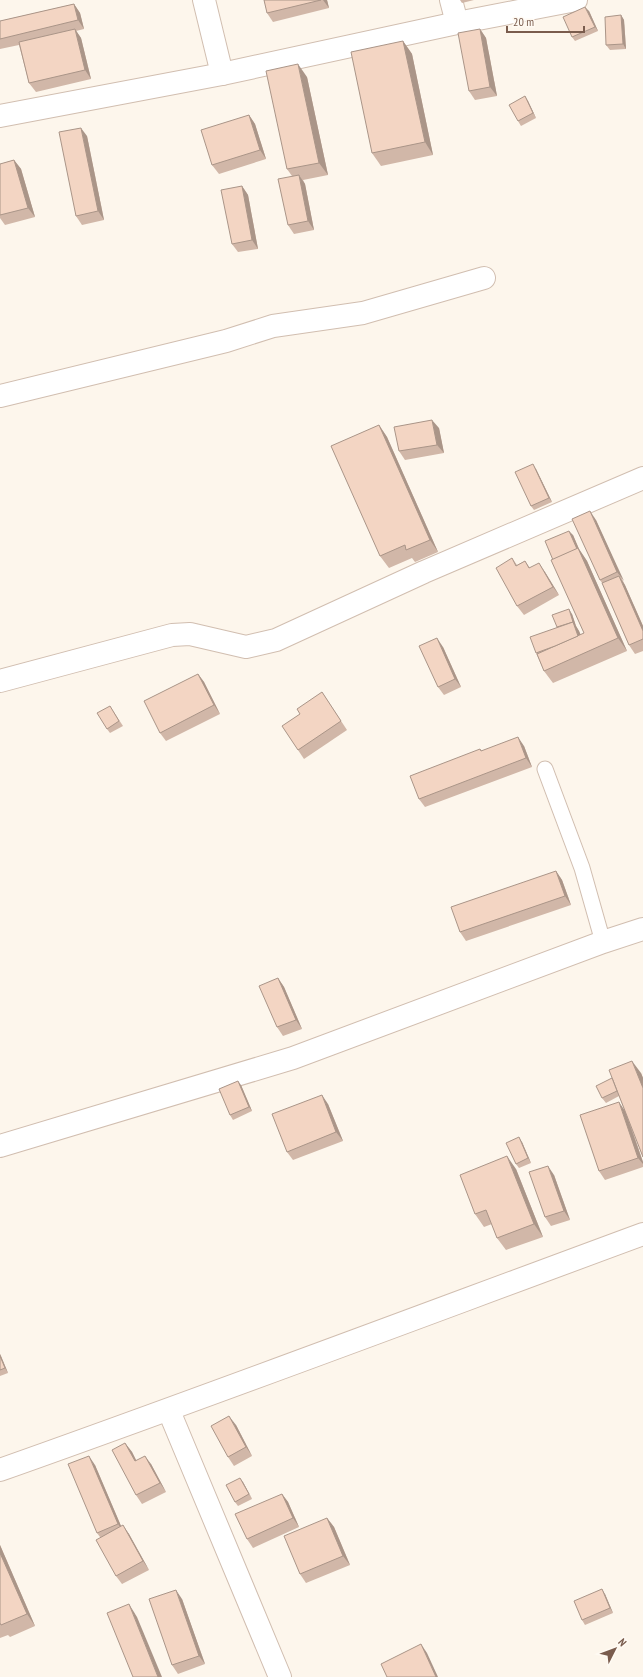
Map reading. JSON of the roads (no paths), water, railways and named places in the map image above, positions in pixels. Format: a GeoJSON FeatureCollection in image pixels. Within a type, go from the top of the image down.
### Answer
{"type":"FeatureCollection","features":[{"type":"Feature","properties":{"kind":"street"},"geometry":{"type":"LineString","coordinates":[[204,0],[222,74]]}},
{"type":"Feature","properties":{"kind":"street"},"geometry":{"type":"LineString","coordinates":[[452,0],[457,23]]}},
{"type":"Feature","properties":{"kind":"street"},"geometry":{"type":"LineString","coordinates":[[0,116],[222,74],[457,23],[576,0]]}},
{"type":"Feature","properties":{"kind":"street"},"geometry":{"type":"LineString","coordinates":[[0,396],[226,341],[273,326],[363,313],[484,278]]}},
{"type":"Feature","properties":{"kind":"street"},"geometry":{"type":"LineString","coordinates":[[0,681],[172,635],[190,634],[246,647],[276,640],[424,572],[643,478]]}},
{"type":"Feature","properties":{"kind":"street"},"geometry":{"type":"LineString","coordinates":[[0,1146],[293,1058],[603,942],[643,929]]}},
{"type":"Feature","properties":{"kind":"street"},"geometry":{"type":"LineString","coordinates":[[0,1470],[169,1411],[390,1327],[643,1234]]}},
{"type":"Feature","properties":{"kind":"street"},"geometry":{"type":"LineString","coordinates":[[169,1411],[280,1677]]}},
{"type":"Feature","properties":{"kind":"lane"},"geometry":{"type":"LineString","coordinates":[[545,769],[582,868],[603,942]]}}]}
